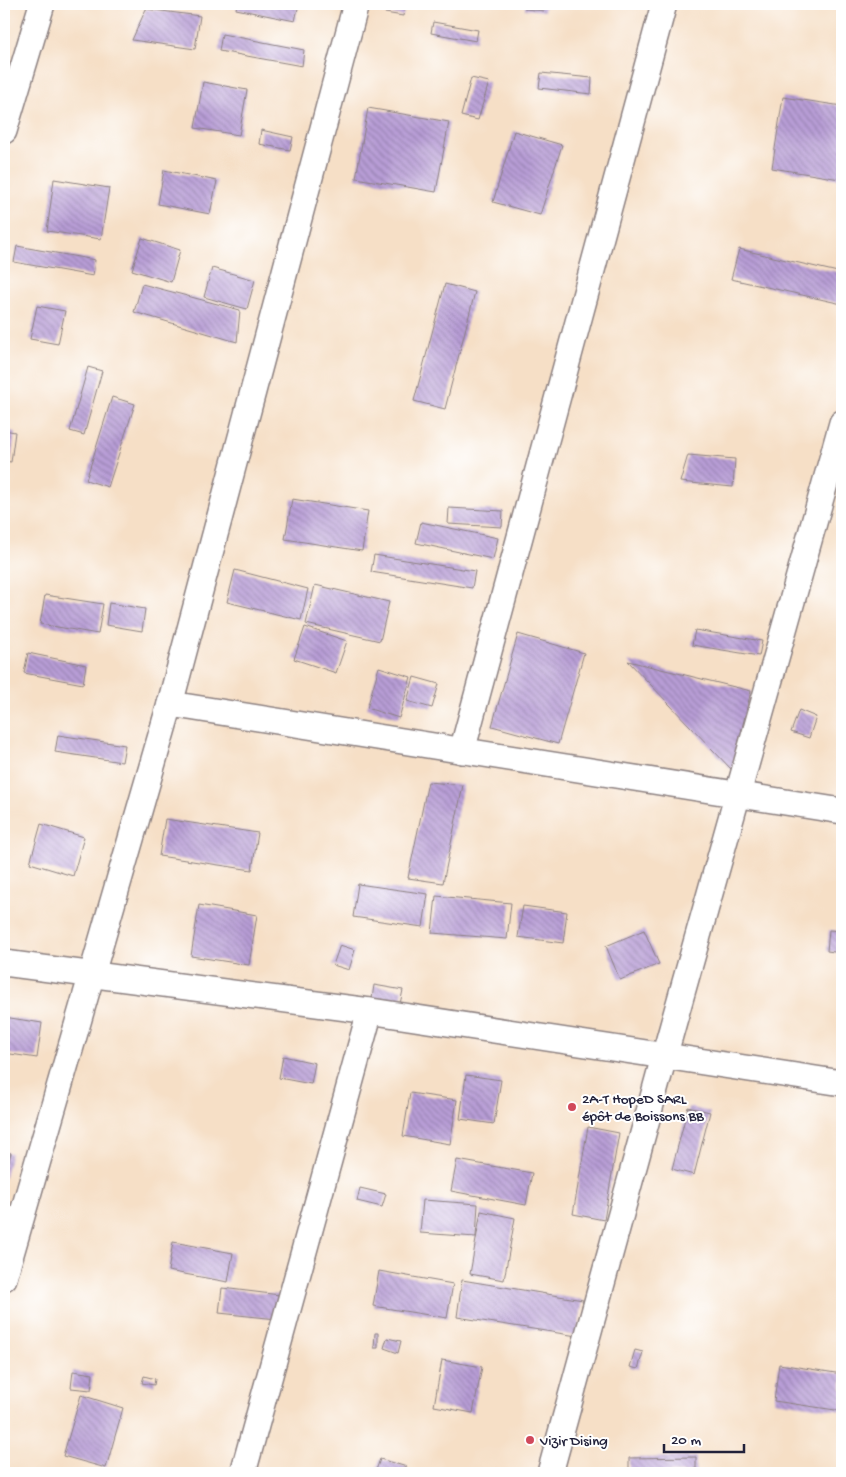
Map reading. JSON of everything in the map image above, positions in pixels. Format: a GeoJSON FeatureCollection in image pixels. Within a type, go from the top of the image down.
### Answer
{"type":"FeatureCollection","features":[{"type":"Feature","properties":{"kind":"street"},"geometry":{"type":"LineString","coordinates":[[4,131],[42,4]]}},
{"type":"Feature","properties":{"kind":"street"},"geometry":{"type":"LineString","coordinates":[[4,1278],[170,704],[356,4]]}},
{"type":"Feature","properties":{"kind":"street"},"geometry":{"type":"LineString","coordinates":[[462,751],[664,4]]}},
{"type":"Feature","properties":{"kind":"street"},"geometry":{"type":"LineString","coordinates":[[550,1473],[664,1057],[842,423]]}},
{"type":"Feature","properties":{"kind":"street"},"geometry":{"type":"LineString","coordinates":[[170,704],[842,811]]}},
{"type":"Feature","properties":{"kind":"street"},"geometry":{"type":"LineString","coordinates":[[4,963],[91,976],[370,1011],[842,1083]]}},
{"type":"Feature","properties":{"kind":"street"},"geometry":{"type":"LineString","coordinates":[[243,1473],[370,1011]]}},
{"type":"Feature","properties":{"kind":"building"},"geometry":{"type":"Polygon","coordinates":[[[237,4],[299,4],[295,21],[236,9],[237,4]]]}},
{"type":"Feature","properties":{"kind":"building"},"geometry":{"type":"Polygon","coordinates":[[[387,4],[405,4],[403,16],[385,13],[387,4]]]}},
{"type":"Feature","properties":{"kind":"building"},"geometry":{"type":"Polygon","coordinates":[[[525,4],[545,4],[544,11],[525,9],[525,4]]]}},
{"type":"Feature","properties":{"kind":"building"},"geometry":{"type":"Polygon","coordinates":[[[621,4],[634,4],[633,8],[621,4]]]}},
{"type":"Feature","properties":{"kind":"building"},"geometry":{"type":"Polygon","coordinates":[[[146,9],[200,16],[195,49],[132,40],[146,9]]]}},
{"type":"Feature","properties":{"kind":"building"},"geometry":{"type":"Polygon","coordinates":[[[433,22],[478,30],[476,41],[431,33],[433,22]]]}},
{"type":"Feature","properties":{"kind":"building"},"geometry":{"type":"Polygon","coordinates":[[[222,34],[304,50],[302,66],[219,51],[222,34]]]}},
{"type":"Feature","properties":{"kind":"building"},"geometry":{"type":"Polygon","coordinates":[[[541,73],[592,78],[591,94],[539,88],[541,73]]]}},
{"type":"Feature","properties":{"kind":"building"},"geometry":{"type":"Polygon","coordinates":[[[471,78],[489,82],[478,120],[461,116],[471,78]]]}},
{"type":"Feature","properties":{"kind":"building"},"geometry":{"type":"Polygon","coordinates":[[[203,82],[247,90],[239,135],[195,128],[203,82]]]}},
{"type":"Feature","properties":{"kind":"building"},"geometry":{"type":"Polygon","coordinates":[[[783,97],[842,106],[842,164],[840,179],[772,168],[783,97]]]}},
{"type":"Feature","properties":{"kind":"building"},"geometry":{"type":"Polygon","coordinates":[[[368,108],[449,122],[436,192],[356,178],[368,108]]]}},
{"type":"Feature","properties":{"kind":"building"},"geometry":{"type":"Polygon","coordinates":[[[261,130],[293,137],[290,150],[259,144],[261,130]]]}},
{"type":"Feature","properties":{"kind":"building"},"geometry":{"type":"Polygon","coordinates":[[[514,131],[562,145],[540,215],[493,202],[514,131]]]}},
{"type":"Feature","properties":{"kind":"building"},"geometry":{"type":"Polygon","coordinates":[[[164,170],[217,181],[210,214],[158,204],[164,170]]]}},
{"type":"Feature","properties":{"kind":"building"},"geometry":{"type":"Polygon","coordinates":[[[54,179],[109,188],[101,239],[47,231],[54,179]]]}},
{"type":"Feature","properties":{"kind":"building"},"geometry":{"type":"Polygon","coordinates":[[[142,238],[180,250],[171,282],[132,270],[142,238]]]}},
{"type":"Feature","properties":{"kind":"building"},"geometry":{"type":"Polygon","coordinates":[[[17,246],[95,260],[93,276],[14,262],[17,246]]]}},
{"type":"Feature","properties":{"kind":"building"},"geometry":{"type":"Polygon","coordinates":[[[739,249],[842,273],[842,304],[731,279],[739,249]]]}},
{"type":"Feature","properties":{"kind":"building"},"geometry":{"type":"Polygon","coordinates":[[[212,268],[255,280],[247,309],[204,297],[212,268]]]}},
{"type":"Feature","properties":{"kind":"building"},"geometry":{"type":"Polygon","coordinates":[[[142,284],[240,310],[237,342],[134,312],[142,284]]]}},
{"type":"Feature","properties":{"kind":"building"},"geometry":{"type":"Polygon","coordinates":[[[445,284],[475,292],[445,409],[414,401],[445,284]]]}},
{"type":"Feature","properties":{"kind":"building"},"geometry":{"type":"Polygon","coordinates":[[[37,306],[65,311],[58,344],[30,339],[37,306]]]}},
{"type":"Feature","properties":{"kind":"building"},"geometry":{"type":"Polygon","coordinates":[[[88,367],[102,371],[84,435],[70,431],[88,367]]]}},
{"type":"Feature","properties":{"kind":"building"},"geometry":{"type":"Polygon","coordinates":[[[112,397],[135,404],[108,487],[86,480],[112,397]]]}},
{"type":"Feature","properties":{"kind":"building"},"geometry":{"type":"Polygon","coordinates":[[[4,430],[15,432],[11,462],[4,461],[4,430]]]}},
{"type":"Feature","properties":{"kind":"building"},"geometry":{"type":"Polygon","coordinates":[[[688,455],[735,459],[733,487],[680,482],[688,455]]]}},
{"type":"Feature","properties":{"kind":"building"},"geometry":{"type":"Polygon","coordinates":[[[292,499],[368,511],[362,551],[285,539],[292,499]]]}},
{"type":"Feature","properties":{"kind":"building"},"geometry":{"type":"Polygon","coordinates":[[[449,508],[503,511],[502,527],[448,524],[449,508]]]}},
{"type":"Feature","properties":{"kind":"building"},"geometry":{"type":"Polygon","coordinates":[[[421,522],[498,538],[493,559],[416,543],[421,522]]]}},
{"type":"Feature","properties":{"kind":"building"},"geometry":{"type":"Polygon","coordinates":[[[374,555],[475,571],[472,588],[371,572],[374,555]]]}},
{"type":"Feature","properties":{"kind":"building"},"geometry":{"type":"Polygon","coordinates":[[[235,570],[308,589],[301,620],[227,602],[235,570]]]}},
{"type":"Feature","properties":{"kind":"building"},"geometry":{"type":"Polygon","coordinates":[[[315,585],[389,602],[380,641],[306,624],[315,585]]]}},
{"type":"Feature","properties":{"kind":"building"},"geometry":{"type":"Polygon","coordinates":[[[45,595],[103,604],[98,634],[40,624],[45,595]]]}},
{"type":"Feature","properties":{"kind":"building"},"geometry":{"type":"Polygon","coordinates":[[[109,603],[145,609],[142,631],[106,625],[109,603]]]}},
{"type":"Feature","properties":{"kind":"building"},"geometry":{"type":"Polygon","coordinates":[[[305,627],[347,641],[336,673],[294,659],[305,627]]]}},
{"type":"Feature","properties":{"kind":"building"},"geometry":{"type":"Polygon","coordinates":[[[695,630],[762,641],[759,656],[692,645],[695,630]]]}},
{"type":"Feature","properties":{"kind":"building"},"geometry":{"type":"Polygon","coordinates":[[[518,634],[584,653],[558,744],[492,726],[518,634]]]}},
{"type":"Feature","properties":{"kind":"building"},"geometry":{"type":"Polygon","coordinates":[[[28,653],[86,665],[83,684],[24,673],[28,653]]]}},
{"type":"Feature","properties":{"kind":"building"},"geometry":{"type":"Polygon","coordinates":[[[628,661],[751,691],[732,770],[628,661]]]}},
{"type":"Feature","properties":{"kind":"building"},"geometry":{"type":"Polygon","coordinates":[[[379,667],[411,677],[399,718],[367,708],[379,667]]]}},
{"type":"Feature","properties":{"kind":"building"},"geometry":{"type":"Polygon","coordinates":[[[414,677],[439,684],[432,708],[407,701],[414,677]]]}},
{"type":"Feature","properties":{"kind":"building"},"geometry":{"type":"Polygon","coordinates":[[[799,710],[816,717],[809,738],[791,732],[799,710]]]}},
{"type":"Feature","properties":{"kind":"building"},"geometry":{"type":"Polygon","coordinates":[[[58,735],[125,745],[122,762],[55,752],[58,735]]]}},
{"type":"Feature","properties":{"kind":"building"},"geometry":{"type":"Polygon","coordinates":[[[428,782],[463,785],[443,883],[408,878],[428,782]]]}},
{"type":"Feature","properties":{"kind":"building"},"geometry":{"type":"Polygon","coordinates":[[[165,819],[258,833],[252,870],[159,856],[165,819]]]}},
{"type":"Feature","properties":{"kind":"building"},"geometry":{"type":"Polygon","coordinates":[[[41,824],[84,837],[73,876],[30,863],[41,824]]]}},
{"type":"Feature","properties":{"kind":"building"},"geometry":{"type":"Polygon","coordinates":[[[358,884],[428,894],[423,927],[353,917],[358,884]]]}},
{"type":"Feature","properties":{"kind":"building"},"geometry":{"type":"Polygon","coordinates":[[[436,896],[511,903],[507,939],[432,933],[436,896]]]}},
{"type":"Feature","properties":{"kind":"building"},"geometry":{"type":"Polygon","coordinates":[[[199,905],[257,915],[249,965],[191,956],[199,905]]]}},
{"type":"Feature","properties":{"kind":"building"},"geometry":{"type":"Polygon","coordinates":[[[523,906],[567,912],[563,943],[518,937],[523,906]]]}},
{"type":"Feature","properties":{"kind":"building"},"geometry":{"type":"Polygon","coordinates":[[[644,930],[659,964],[620,980],[606,946],[644,930]]]}},
{"type":"Feature","properties":{"kind":"building"},"geometry":{"type":"Polygon","coordinates":[[[829,930],[842,931],[842,953],[827,951],[829,930]]]}},
{"type":"Feature","properties":{"kind":"building"},"geometry":{"type":"Polygon","coordinates":[[[340,945],[355,950],[349,970],[333,965],[340,945]]]}},
{"type":"Feature","properties":{"kind":"building"},"geometry":{"type":"Polygon","coordinates":[[[374,985],[403,990],[400,1004],[372,999],[374,985]]]}},
{"type":"Feature","properties":{"kind":"building"},"geometry":{"type":"Polygon","coordinates":[[[4,1017],[42,1023],[37,1058],[4,1053],[4,1017]]]}},
{"type":"Feature","properties":{"kind":"building"},"geometry":{"type":"Polygon","coordinates":[[[283,1056],[315,1063],[311,1084],[279,1078],[283,1056]]]}},
{"type":"Feature","properties":{"kind":"building"},"geometry":{"type":"Polygon","coordinates":[[[466,1075],[501,1080],[494,1124],[460,1119],[466,1075]]]}},
{"type":"Feature","properties":{"kind":"building"},"geometry":{"type":"Polygon","coordinates":[[[410,1093],[457,1100],[450,1144],[403,1136],[410,1093]]]}},
{"type":"Feature","properties":{"kind":"building"},"geometry":{"type":"Polygon","coordinates":[[[688,1107],[710,1112],[694,1175],[672,1169],[688,1107]]]}},
{"type":"Feature","properties":{"kind":"building"},"geometry":{"type":"Polygon","coordinates":[[[588,1127],[619,1133],[604,1220],[573,1214],[588,1127]]]}},
{"type":"Feature","properties":{"kind":"building"},"geometry":{"type":"Polygon","coordinates":[[[4,1152],[11,1153],[4,1180],[4,1152]]]}},
{"type":"Feature","properties":{"kind":"building"},"geometry":{"type":"Polygon","coordinates":[[[457,1160],[532,1173],[526,1205],[451,1191],[457,1160]]]}},
{"type":"Feature","properties":{"kind":"building"},"geometry":{"type":"Polygon","coordinates":[[[360,1188],[386,1194],[382,1207],[357,1201],[360,1188]]]}},
{"type":"Feature","properties":{"kind":"building"},"geometry":{"type":"Polygon","coordinates":[[[423,1200],[478,1204],[476,1237],[420,1233],[423,1200]]]}},
{"type":"Feature","properties":{"kind":"building"},"geometry":{"type":"Polygon","coordinates":[[[481,1211],[515,1218],[504,1280],[470,1274],[481,1211]]]}},
{"type":"Feature","properties":{"kind":"building"},"geometry":{"type":"Polygon","coordinates":[[[173,1242],[233,1253],[228,1282],[168,1271],[173,1242]]]}},
{"type":"Feature","properties":{"kind":"building"},"geometry":{"type":"Polygon","coordinates":[[[379,1271],[453,1284],[447,1318],[373,1306],[379,1271]]]}},
{"type":"Feature","properties":{"kind":"building"},"geometry":{"type":"Polygon","coordinates":[[[462,1280],[583,1300],[577,1336],[457,1317],[462,1280]]]}},
{"type":"Feature","properties":{"kind":"building"},"geometry":{"type":"Polygon","coordinates":[[[222,1288],[280,1295],[277,1319],[219,1313],[222,1288]]]}},
{"type":"Feature","properties":{"kind":"building"},"geometry":{"type":"Polygon","coordinates":[[[375,1333],[378,1333],[378,1348],[374,1348],[375,1333]]]}},
{"type":"Feature","properties":{"kind":"building"},"geometry":{"type":"Polygon","coordinates":[[[387,1338],[401,1341],[398,1353],[384,1348],[387,1338]]]}},
{"type":"Feature","properties":{"kind":"building"},"geometry":{"type":"Polygon","coordinates":[[[635,1350],[643,1352],[638,1369],[630,1367],[635,1350]]]}},
{"type":"Feature","properties":{"kind":"building"},"geometry":{"type":"Polygon","coordinates":[[[442,1360],[482,1367],[473,1413],[434,1406],[442,1360]]]}},
{"type":"Feature","properties":{"kind":"building"},"geometry":{"type":"Polygon","coordinates":[[[779,1364],[842,1374],[842,1411],[774,1401],[779,1364]]]}},
{"type":"Feature","properties":{"kind":"building"},"geometry":{"type":"Polygon","coordinates":[[[73,1371],[93,1374],[91,1390],[71,1388],[73,1371]]]}},
{"type":"Feature","properties":{"kind":"building"},"geometry":{"type":"Polygon","coordinates":[[[144,1376],[155,1379],[154,1385],[142,1383],[144,1376]]]}},
{"type":"Feature","properties":{"kind":"building"},"geometry":{"type":"Polygon","coordinates":[[[81,1395],[123,1408],[106,1468],[63,1456],[81,1395]]]}},
{"type":"Feature","properties":{"kind":"building"},"geometry":{"type":"Polygon","coordinates":[[[696,1457],[696,1473],[629,1473],[629,1458],[696,1457]]]}},
{"type":"Feature","properties":{"kind":"building"},"geometry":{"type":"Polygon","coordinates":[[[380,1459],[407,1467],[405,1473],[375,1473],[380,1459]]]}},
{"type":"Feature","properties":{"kind":"place","name":"2A-T HopeD SARL épôt de Boissons BB"},"geometry":{"type":"Point","coordinates":[572,1107]}},
{"type":"Feature","properties":{"kind":"place","name":"Vizir Dising"},"geometry":{"type":"Point","coordinates":[530,1440]}}]}
